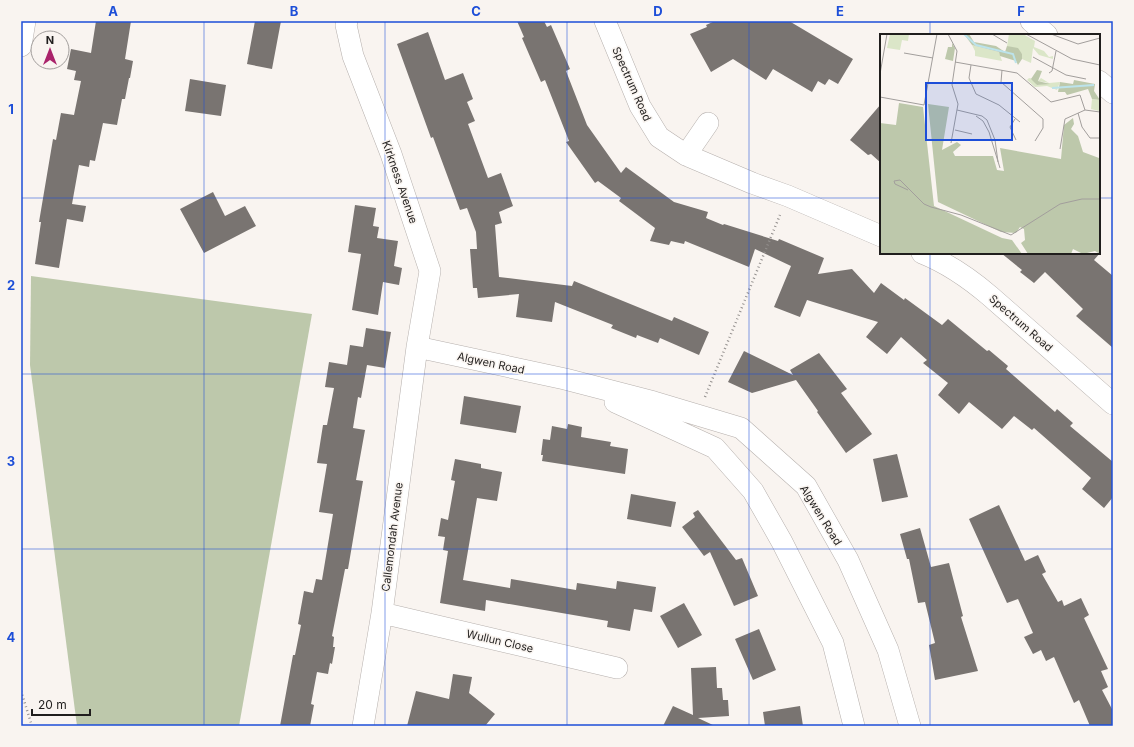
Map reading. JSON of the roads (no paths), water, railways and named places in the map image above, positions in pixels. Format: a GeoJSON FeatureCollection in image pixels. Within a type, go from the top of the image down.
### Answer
{"type":"FeatureCollection","features":[{"type":"Feature","properties":{"kind":"street"},"geometry":{"type":"LineString","coordinates":[[21,46],[25,21]]}},
{"type":"Feature","properties":{"kind":"street","name":"Kirkness Avenue"},"geometry":{"type":"LineString","coordinates":[[347,21],[346,25],[353,56],[391,154],[430,271],[417,347]]}},
{"type":"Feature","properties":{"kind":"street","name":"Spectrum Road"},"geometry":{"type":"LineString","coordinates":[[605,21],[640,106],[659,137],[686,155],[752,183],[788,196],[880,236]]}},
{"type":"Feature","properties":{"kind":"street"},"geometry":{"type":"LineString","coordinates":[[1030,21],[1046,34]]}},
{"type":"Feature","properties":{"kind":"street"},"geometry":{"type":"LineString","coordinates":[[1100,82],[1113,93]]}},
{"type":"Feature","properties":{"kind":"street"},"geometry":{"type":"LineString","coordinates":[[686,155],[708,123]]}},
{"type":"Feature","properties":{"kind":"street","name":"Spectrum Road"},"geometry":{"type":"LineString","coordinates":[[924,254],[969,278],[1113,404]]}},
{"type":"Feature","properties":{"kind":"street","name":"Algwen Road"},"geometry":{"type":"LineString","coordinates":[[417,347],[565,379],[654,402],[741,428],[806,486],[848,560],[888,650],[910,726]]}},
{"type":"Feature","properties":{"kind":"street","name":"Callemondah Avenue"},"geometry":{"type":"LineString","coordinates":[[363,726],[382,613],[417,347]]}},
{"type":"Feature","properties":{"kind":"street","name":"Algwen Road"},"geometry":{"type":"LineString","coordinates":[[565,379],[715,448],[753,491],[782,542],[833,643],[854,726]]}},
{"type":"Feature","properties":{"kind":"street","name":"Wullun Close"},"geometry":{"type":"LineString","coordinates":[[382,613],[617,668]]}}]}
